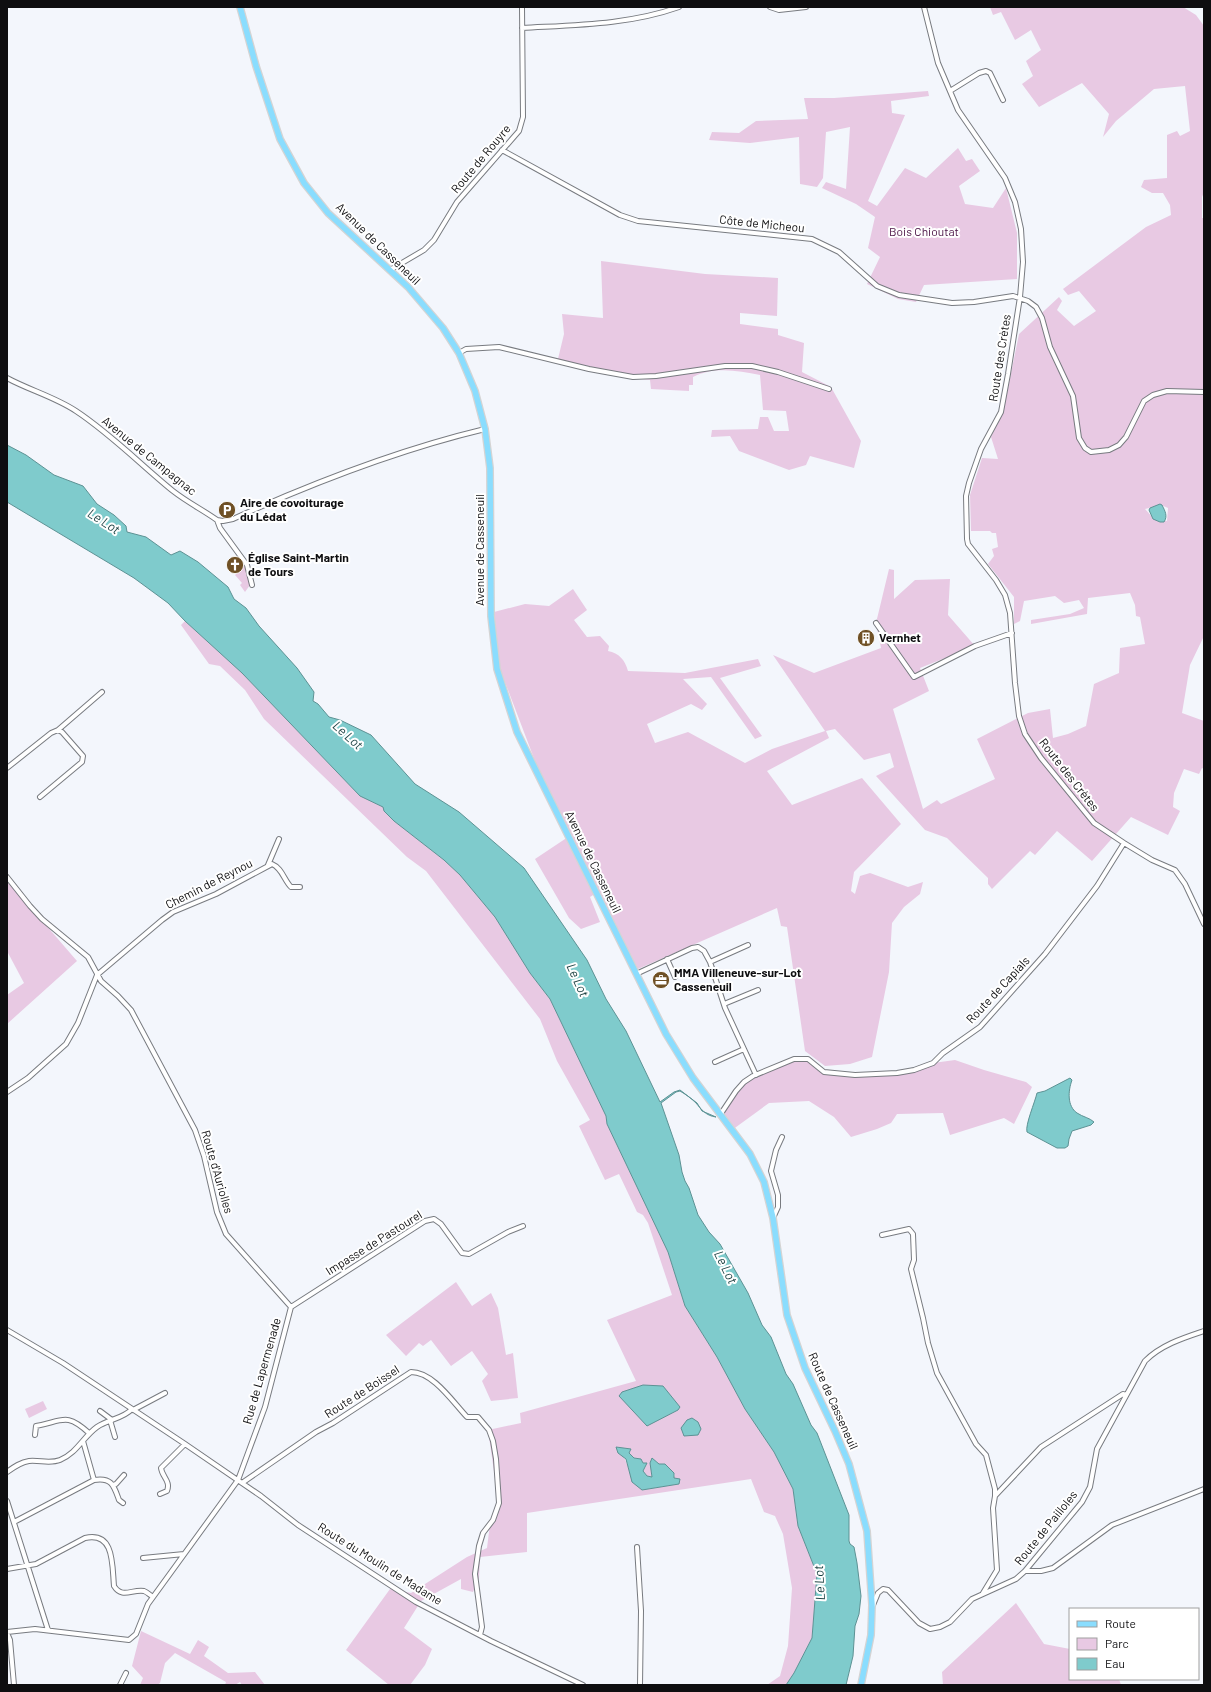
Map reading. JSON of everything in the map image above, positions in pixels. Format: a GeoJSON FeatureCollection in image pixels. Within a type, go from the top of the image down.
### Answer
{"type":"FeatureCollection","features":[{"type":"Feature","properties":{"kind":"main road","name":"Avenue de Casseneuil"},"geometry":{"type":"LineString","coordinates":[[240,7],[256,66],[280,140],[304,182],[328,213],[408,287],[443,328],[459,353],[474,391],[485,429],[490,468],[491,616],[497,669],[517,732],[666,1034],[693,1078],[720,1115]]}},
{"type":"Feature","properties":{"kind":"main road","name":"Route de Casseneuil"},"geometry":{"type":"LineString","coordinates":[[720,1115],[750,1154],[764,1182],[773,1218],[787,1315],[805,1368],[836,1430],[849,1464],[867,1531],[872,1606],[871,1636],[861,1685]]}},
{"type":"Feature","properties":{"kind":"street","name":"Route de Rouyre"},"geometry":{"type":"LineString","coordinates":[[390,270],[424,250],[434,240],[457,202],[519,131],[523,117],[522,7]]}},
{"type":"Feature","properties":{"kind":"street"},"geometry":{"type":"LineString","coordinates":[[522,28],[597,24],[635,19],[660,14],[679,7]]}},
{"type":"Feature","properties":{"kind":"street"},"geometry":{"type":"LineString","coordinates":[[770,7],[779,10],[806,7]]}},
{"type":"Feature","properties":{"kind":"street","name":"Route des Crètes"},"geometry":{"type":"LineString","coordinates":[[924,7],[938,63],[958,110],[1004,178],[1015,202],[1021,229],[1023,262],[1020,297],[1001,412],[981,449],[966,496],[968,544],[996,580],[1005,595],[1010,613],[1019,716],[1025,734],[1041,758],[1094,823],[1152,860],[1175,870],[1185,884],[1204,924]]}},
{"type":"Feature","properties":{"kind":"street"},"geometry":{"type":"LineString","coordinates":[[950,91],[979,73],[986,71],[990,73],[1003,100]]}},
{"type":"Feature","properties":{"kind":"street","name":"Côte de Micheou"},"geometry":{"type":"LineString","coordinates":[[502,150],[620,215],[638,221],[812,239],[839,252],[877,286],[899,295],[952,303],[974,302],[1006,297],[1020,297]]}},
{"type":"Feature","properties":{"kind":"street"},"geometry":{"type":"LineString","coordinates":[[1020,297],[1032,303],[1040,313],[1050,347],[1072,392],[1075,404],[1078,434],[1083,445],[1088,450],[1103,452],[1119,445],[1126,437],[1144,402],[1153,395],[1167,391],[1204,392]]}},
{"type":"Feature","properties":{"kind":"street"},"geometry":{"type":"LineString","coordinates":[[459,353],[466,349],[499,347],[589,369],[633,377],[656,376],[725,366],[752,366],[778,372],[829,389]]}},
{"type":"Feature","properties":{"kind":"street","name":"Avenue de Campagnac"},"geometry":{"type":"LineString","coordinates":[[7,378],[26,389],[56,400],[75,410],[175,492],[217,520]]}},
{"type":"Feature","properties":{"kind":"street"},"geometry":{"type":"LineString","coordinates":[[217,520],[223,521],[233,519],[312,484],[387,456],[485,429]]}},
{"type":"Feature","properties":{"kind":"street"},"geometry":{"type":"LineString","coordinates":[[217,520],[220,528],[247,565],[252,585]]}},
{"type":"Feature","properties":{"kind":"street"},"geometry":{"type":"LineString","coordinates":[[876,623],[914,677],[975,646],[1012,633]]}},
{"type":"Feature","properties":{"kind":"street"},"geometry":{"type":"LineString","coordinates":[[7,768],[51,733],[58,730],[102,692]]}},
{"type":"Feature","properties":{"kind":"street"},"geometry":{"type":"LineString","coordinates":[[40,796],[82,762],[83,756],[62,732],[58,730]]}},
{"type":"Feature","properties":{"kind":"street"},"geometry":{"type":"LineString","coordinates":[[268,865],[279,839]]}},
{"type":"Feature","properties":{"kind":"street","name":"Route de Capials"},"geometry":{"type":"LineString","coordinates":[[720,1115],[744,1082],[756,1075],[794,1059],[808,1059],[824,1072],[855,1075],[897,1073],[914,1070],[933,1063],[943,1053],[980,1027],[1045,954],[1097,886],[1124,843]]}},
{"type":"Feature","properties":{"kind":"street","name":"Chemin de Reynou"},"geometry":{"type":"LineString","coordinates":[[7,1092],[33,1074],[66,1044],[78,1023],[97,974],[173,912],[216,894],[272,864],[276,865],[291,886],[300,887]]}},
{"type":"Feature","properties":{"kind":"street","name":"Route d'Auriolles"},"geometry":{"type":"LineString","coordinates":[[7,877],[42,919],[88,957],[101,981],[131,1010],[196,1130],[204,1156],[217,1212],[226,1234],[291,1307]]}},
{"type":"Feature","properties":{"kind":"street"},"geometry":{"type":"LineString","coordinates":[[710,962],[748,945]]}},
{"type":"Feature","properties":{"kind":"street"},"geometry":{"type":"LineString","coordinates":[[636,974],[692,948],[698,947],[704,951],[710,962],[724,1004],[756,1075]]}},
{"type":"Feature","properties":{"kind":"street"},"geometry":{"type":"LineString","coordinates":[[667,959],[675,977]]}},
{"type":"Feature","properties":{"kind":"street"},"geometry":{"type":"LineString","coordinates":[[724,1004],[758,990]]}},
{"type":"Feature","properties":{"kind":"street"},"geometry":{"type":"LineString","coordinates":[[714,1062],[744,1049]]}},
{"type":"Feature","properties":{"kind":"street"},"geometry":{"type":"LineString","coordinates":[[773,1218],[778,1207],[778,1195],[771,1171],[776,1150],[782,1137]]}},
{"type":"Feature","properties":{"kind":"street","name":"Impasse de Pastourel"},"geometry":{"type":"LineString","coordinates":[[291,1307],[425,1221],[434,1219],[441,1224],[462,1253],[469,1254],[508,1232],[523,1226]]}},
{"type":"Feature","properties":{"kind":"street"},"geometry":{"type":"LineString","coordinates":[[882,1235],[909,1229],[913,1234],[914,1260],[911,1269],[928,1343],[937,1374],[976,1444],[986,1455],[995,1489],[993,1508],[997,1570],[983,1593]]}},
{"type":"Feature","properties":{"kind":"street","name":"Rue de Lapermenade"},"geometry":{"type":"LineString","coordinates":[[240,1482],[265,1407],[291,1307]]}},
{"type":"Feature","properties":{"kind":"street"},"geometry":{"type":"LineString","coordinates":[[7,1330],[62,1363],[240,1482],[184,1554],[148,1604],[136,1634],[129,1640],[48,1630],[23,1629],[7,1632],[10,1640],[14,1685]]}},
{"type":"Feature","properties":{"kind":"street","name":"Route de Pailloles"},"geometry":{"type":"LineString","coordinates":[[872,1606],[878,1593],[883,1589],[888,1590],[919,1623],[930,1628],[940,1627],[950,1622],[972,1600],[983,1593],[1016,1579],[1025,1571],[1082,1502],[1090,1487],[1097,1449],[1145,1361],[1162,1347],[1204,1331]]}},
{"type":"Feature","properties":{"kind":"street","name":"Route de Boissel"},"geometry":{"type":"LineString","coordinates":[[240,1482],[410,1372],[419,1372],[429,1377],[467,1417],[478,1417],[481,1420],[489,1430],[493,1441],[496,1459],[499,1503],[492,1520],[483,1533],[479,1546],[475,1574],[482,1627],[480,1635]]}},
{"type":"Feature","properties":{"kind":"street"},"geometry":{"type":"LineString","coordinates":[[7,1472],[14,1467],[29,1461],[51,1462],[59,1460],[74,1452],[89,1433],[97,1427],[127,1414],[132,1409],[165,1393]]}},
{"type":"Feature","properties":{"kind":"street"},"geometry":{"type":"LineString","coordinates":[[995,1496],[1041,1447],[1123,1394],[1126,1395]]}},
{"type":"Feature","properties":{"kind":"street"},"geometry":{"type":"LineString","coordinates":[[100,1411],[111,1420],[115,1438]]}},
{"type":"Feature","properties":{"kind":"street"},"geometry":{"type":"LineString","coordinates":[[35,1435],[36,1426],[62,1419],[70,1419],[79,1424],[89,1433]]}},
{"type":"Feature","properties":{"kind":"street"},"geometry":{"type":"LineString","coordinates":[[83,1441],[94,1480]]}},
{"type":"Feature","properties":{"kind":"street"},"geometry":{"type":"LineString","coordinates":[[160,1494],[167,1491],[169,1486],[161,1468],[185,1444]]}},
{"type":"Feature","properties":{"kind":"street"},"geometry":{"type":"LineString","coordinates":[[114,1485],[124,1475]]}},
{"type":"Feature","properties":{"kind":"street"},"geometry":{"type":"LineString","coordinates":[[14,1522],[94,1480],[107,1480],[114,1485],[119,1500],[123,1503]]}},
{"type":"Feature","properties":{"kind":"street","name":"Route du Moulin de Madame"},"geometry":{"type":"LineString","coordinates":[[240,1482],[298,1524],[416,1602],[583,1685]]}},
{"type":"Feature","properties":{"kind":"street"},"geometry":{"type":"LineString","coordinates":[[1025,1571],[1041,1571],[1053,1568],[1112,1525],[1204,1488]]}},
{"type":"Feature","properties":{"kind":"street"},"geometry":{"type":"LineString","coordinates":[[7,1501],[48,1630]]}},
{"type":"Feature","properties":{"kind":"street"},"geometry":{"type":"LineString","coordinates":[[7,1569],[36,1564],[91,1536],[104,1541],[108,1546],[114,1586],[116,1590],[122,1593],[145,1591],[153,1597]]}},
{"type":"Feature","properties":{"kind":"street"},"geometry":{"type":"LineString","coordinates":[[637,1547],[641,1611],[640,1685]]}},
{"type":"Feature","properties":{"kind":"street"},"geometry":{"type":"LineString","coordinates":[[143,1558],[184,1554]]}},
{"type":"Feature","properties":{"kind":"street"},"geometry":{"type":"LineString","coordinates":[[120,1685],[126,1672]]}},
{"type":"Feature","properties":{"kind":"green space"},"geometry":{"type":"Polygon","coordinates":[[[990,7],[1183,7],[1196,15],[1204,26],[1204,192],[1202,197],[1202,218],[1204,218],[1204,636],[1190,665],[1182,713],[1204,721],[1204,769],[1202,768],[1199,774],[1184,769],[1174,793],[1173,807],[1180,811],[1168,835],[1131,817],[1092,861],[1057,831],[1035,855],[1030,851],[992,889],[988,884],[988,878],[947,838],[925,830],[876,776],[894,767],[890,753],[864,760],[835,729],[826,731],[829,738],[767,771],[792,805],[862,778],[901,824],[854,872],[851,891],[855,894],[860,876],[870,873],[908,887],[923,882],[920,894],[904,907],[892,923],[889,972],[872,1057],[850,1064],[825,1066],[805,1051],[787,927],[781,926],[777,908],[638,969],[598,892],[590,897],[600,922],[581,929],[569,918],[535,859],[571,835],[535,761],[500,669],[494,612],[525,604],[549,606],[573,589],[587,610],[574,620],[587,637],[600,636],[609,646],[608,651],[615,653],[621,658],[628,671],[685,673],[758,659],[761,666],[720,678],[762,736],[755,739],[711,677],[683,679],[707,704],[702,710],[691,704],[647,724],[655,743],[688,732],[745,763],[772,749],[825,731],[773,655],[814,673],[881,648],[876,623],[889,569],[894,570],[894,599],[915,580],[950,579],[948,615],[975,646],[920,668],[929,691],[893,709],[923,809],[937,800],[941,804],[995,779],[977,739],[1028,713],[1050,709],[1053,738],[1068,734],[1086,726],[1094,684],[1119,673],[1120,648],[1145,644],[1140,617],[1136,616],[1135,605],[1130,593],[1088,598],[1087,614],[1031,624],[1031,620],[1070,614],[1084,608],[1079,600],[1064,603],[1055,596],[1024,601],[1020,621],[1014,624],[1014,597],[988,564],[994,556],[992,549],[998,547],[996,533],[992,533],[990,531],[971,531],[970,495],[982,458],[998,459],[991,437],[1003,412],[1019,334],[1059,297],[1062,301],[1057,310],[1074,326],[1096,311],[1079,291],[1068,295],[1063,289],[1146,227],[1171,215],[1170,205],[1163,193],[1152,193],[1141,187],[1144,180],[1167,178],[1167,135],[1177,131],[1180,136],[1190,131],[1185,86],[1154,89],[1116,121],[1103,137],[1109,114],[1082,83],[1039,107],[1022,84],[1033,76],[1026,61],[1041,50],[1031,30],[1015,40],[1001,12],[993,15],[990,7]],[[1161,505],[1145,509],[1154,519],[1167,521],[1168,508],[1161,505]]]}},
{"type":"Feature","properties":{"kind":"green space","name":"Bois Chioutat"},"geometry":{"type":"Polygon","coordinates":[[[928,91],[929,96],[891,101],[892,113],[905,115],[868,201],[877,206],[905,168],[926,178],[958,148],[966,161],[972,159],[980,171],[959,186],[965,204],[993,208],[1006,188],[1017,233],[1017,279],[924,285],[916,302],[898,299],[867,284],[880,257],[868,248],[875,217],[856,204],[822,188],[826,182],[846,189],[850,127],[826,132],[823,178],[817,187],[800,184],[799,137],[750,143],[709,140],[712,132],[739,133],[756,121],[808,119],[804,98],[834,98],[928,91]]]}},
{"type":"Feature","properties":{"kind":"green space"},"geometry":{"type":"Polygon","coordinates":[[[601,261],[705,274],[778,278],[777,316],[740,313],[740,324],[778,329],[778,335],[804,343],[802,372],[831,387],[861,441],[854,468],[810,456],[806,465],[789,470],[739,451],[730,436],[711,437],[712,430],[758,429],[760,417],[768,417],[774,431],[789,431],[786,411],[763,410],[760,375],[726,370],[710,371],[693,377],[693,385],[689,385],[689,391],[651,389],[650,380],[631,378],[557,363],[564,334],[562,314],[603,318],[601,261]]]}},
{"type":"Feature","properties":{"kind":"green space"},"geometry":{"type":"Polygon","coordinates":[[[239,557],[246,566],[250,585],[245,592],[240,585],[242,583],[235,575],[242,569],[235,561],[239,557]]]}},
{"type":"Feature","properties":{"kind":"green space"},"geometry":{"type":"Polygon","coordinates":[[[185,621],[242,673],[360,796],[384,807],[384,811],[394,821],[444,860],[460,875],[495,917],[530,973],[550,999],[606,1116],[607,1124],[668,1252],[685,1306],[717,1357],[745,1409],[774,1452],[793,1489],[798,1526],[817,1574],[812,1638],[786,1685],[767,1685],[780,1676],[788,1646],[792,1588],[783,1534],[775,1516],[764,1512],[751,1479],[527,1513],[527,1552],[480,1557],[479,1578],[473,1592],[461,1589],[461,1579],[421,1601],[404,1628],[432,1649],[425,1665],[410,1685],[389,1685],[346,1650],[390,1589],[411,1593],[467,1557],[487,1548],[490,1524],[499,1506],[488,1430],[521,1423],[520,1413],[636,1381],[607,1320],[672,1295],[648,1223],[643,1215],[637,1212],[619,1174],[605,1180],[579,1126],[590,1120],[557,1061],[540,1019],[426,871],[407,857],[264,719],[245,690],[220,666],[209,664],[181,625],[185,621]],[[620,1448],[630,1471],[642,1490],[679,1484],[678,1478],[673,1478],[675,1475],[665,1464],[659,1464],[656,1461],[651,1474],[652,1477],[647,1476],[643,1471],[646,1463],[643,1463],[640,1459],[634,1458],[629,1453],[631,1449],[620,1448]]]}},
{"type":"Feature","properties":{"kind":"green space"},"geometry":{"type":"Polygon","coordinates":[[[8,875],[32,909],[77,961],[7,1024],[7,995],[24,983],[7,951],[8,875]]]}},
{"type":"Feature","properties":{"kind":"green space"},"geometry":{"type":"Polygon","coordinates":[[[794,1059],[808,1059],[824,1072],[855,1075],[897,1073],[933,1063],[955,1060],[1026,1082],[1032,1087],[1014,1124],[1004,1118],[950,1135],[943,1113],[897,1114],[891,1123],[851,1137],[834,1117],[809,1101],[769,1103],[732,1130],[720,1115],[744,1082],[794,1059]]]}},
{"type":"Feature","properties":{"kind":"green space"},"geometry":{"type":"Polygon","coordinates":[[[456,1282],[472,1306],[491,1293],[498,1308],[506,1355],[513,1353],[518,1398],[491,1401],[482,1381],[488,1374],[472,1351],[451,1366],[431,1340],[423,1346],[419,1343],[406,1356],[386,1335],[456,1282]]]}},
{"type":"Feature","properties":{"kind":"green space"},"geometry":{"type":"Polygon","coordinates":[[[43,1401],[47,1409],[29,1418],[25,1409],[43,1401]]]}},
{"type":"Feature","properties":{"kind":"green space"},"geometry":{"type":"Polygon","coordinates":[[[1016,1603],[1044,1644],[1069,1649],[1069,1680],[1119,1680],[1121,1685],[943,1685],[942,1672],[1016,1603]]]}},
{"type":"Feature","properties":{"kind":"green space"},"geometry":{"type":"Polygon","coordinates":[[[141,1631],[190,1654],[198,1640],[209,1647],[204,1656],[228,1673],[255,1672],[265,1685],[242,1685],[240,1682],[235,1685],[225,1685],[226,1682],[175,1653],[165,1663],[160,1683],[157,1685],[140,1685],[143,1678],[132,1666],[141,1631]]]}},
{"type":"Feature","properties":{"kind":"water","name":"Le Lot"},"geometry":{"type":"Polygon","coordinates":[[[7,445],[26,455],[54,475],[83,486],[97,504],[114,515],[126,526],[127,532],[146,537],[171,555],[180,551],[198,562],[228,587],[234,599],[246,608],[259,626],[297,668],[314,692],[313,701],[318,704],[329,717],[340,720],[371,735],[415,784],[459,812],[524,868],[587,960],[606,999],[626,1031],[660,1102],[674,1092],[680,1090],[690,1098],[680,1091],[676,1092],[661,1103],[679,1155],[685,1181],[689,1188],[698,1215],[709,1232],[720,1244],[748,1293],[762,1325],[771,1337],[786,1374],[793,1384],[811,1425],[817,1433],[849,1515],[849,1541],[854,1547],[861,1596],[859,1614],[855,1626],[853,1656],[846,1685],[786,1685],[812,1638],[817,1574],[798,1526],[793,1489],[774,1452],[745,1409],[717,1357],[685,1306],[668,1252],[607,1124],[606,1116],[550,999],[530,973],[495,917],[460,875],[444,860],[394,821],[384,811],[383,807],[360,796],[242,673],[185,621],[168,603],[134,578],[7,502],[7,445]]]}},
{"type":"Feature","properties":{"kind":"water"},"geometry":{"type":"Polygon","coordinates":[[[1160,504],[1162,505],[1166,514],[1164,522],[1153,519],[1149,510],[1150,508],[1160,504]]]}},
{"type":"Feature","properties":{"kind":"water"},"geometry":{"type":"Polygon","coordinates":[[[1070,1078],[1072,1080],[1069,1093],[1071,1106],[1077,1113],[1094,1122],[1091,1125],[1072,1131],[1068,1146],[1065,1148],[1057,1148],[1027,1132],[1027,1124],[1037,1093],[1045,1091],[1070,1078]]]}},
{"type":"Feature","properties":{"kind":"water"},"geometry":{"type":"Polygon","coordinates":[[[643,1385],[663,1386],[680,1407],[678,1410],[647,1426],[619,1396],[622,1392],[643,1385]]]}},
{"type":"Feature","properties":{"kind":"water"},"geometry":{"type":"Polygon","coordinates":[[[692,1418],[698,1422],[701,1429],[698,1435],[684,1436],[681,1428],[687,1420],[692,1418]]]}},
{"type":"Feature","properties":{"kind":"water"},"geometry":{"type":"Polygon","coordinates":[[[616,1447],[631,1449],[629,1453],[634,1458],[641,1459],[643,1463],[647,1463],[643,1471],[647,1476],[652,1477],[650,1463],[652,1458],[659,1464],[665,1464],[674,1473],[674,1478],[680,1479],[679,1484],[642,1490],[632,1482],[626,1459],[618,1453],[616,1447]]]}},
{"type":"Feature","properties":{"kind":"place","name":"Aire de covoiturage du Lédat"},"geometry":{"type":"Point","coordinates":[227,510]}},
{"type":"Feature","properties":{"kind":"place","name":"Église Saint-Martin de Tours"},"geometry":{"type":"Point","coordinates":[235,565]}},
{"type":"Feature","properties":{"kind":"place","name":"Vernhet"},"geometry":{"type":"Point","coordinates":[866,638]}},
{"type":"Feature","properties":{"kind":"place","name":"MMA Villeneuve-sur-Lot Casseneuil"},"geometry":{"type":"Point","coordinates":[661,980]}}]}
